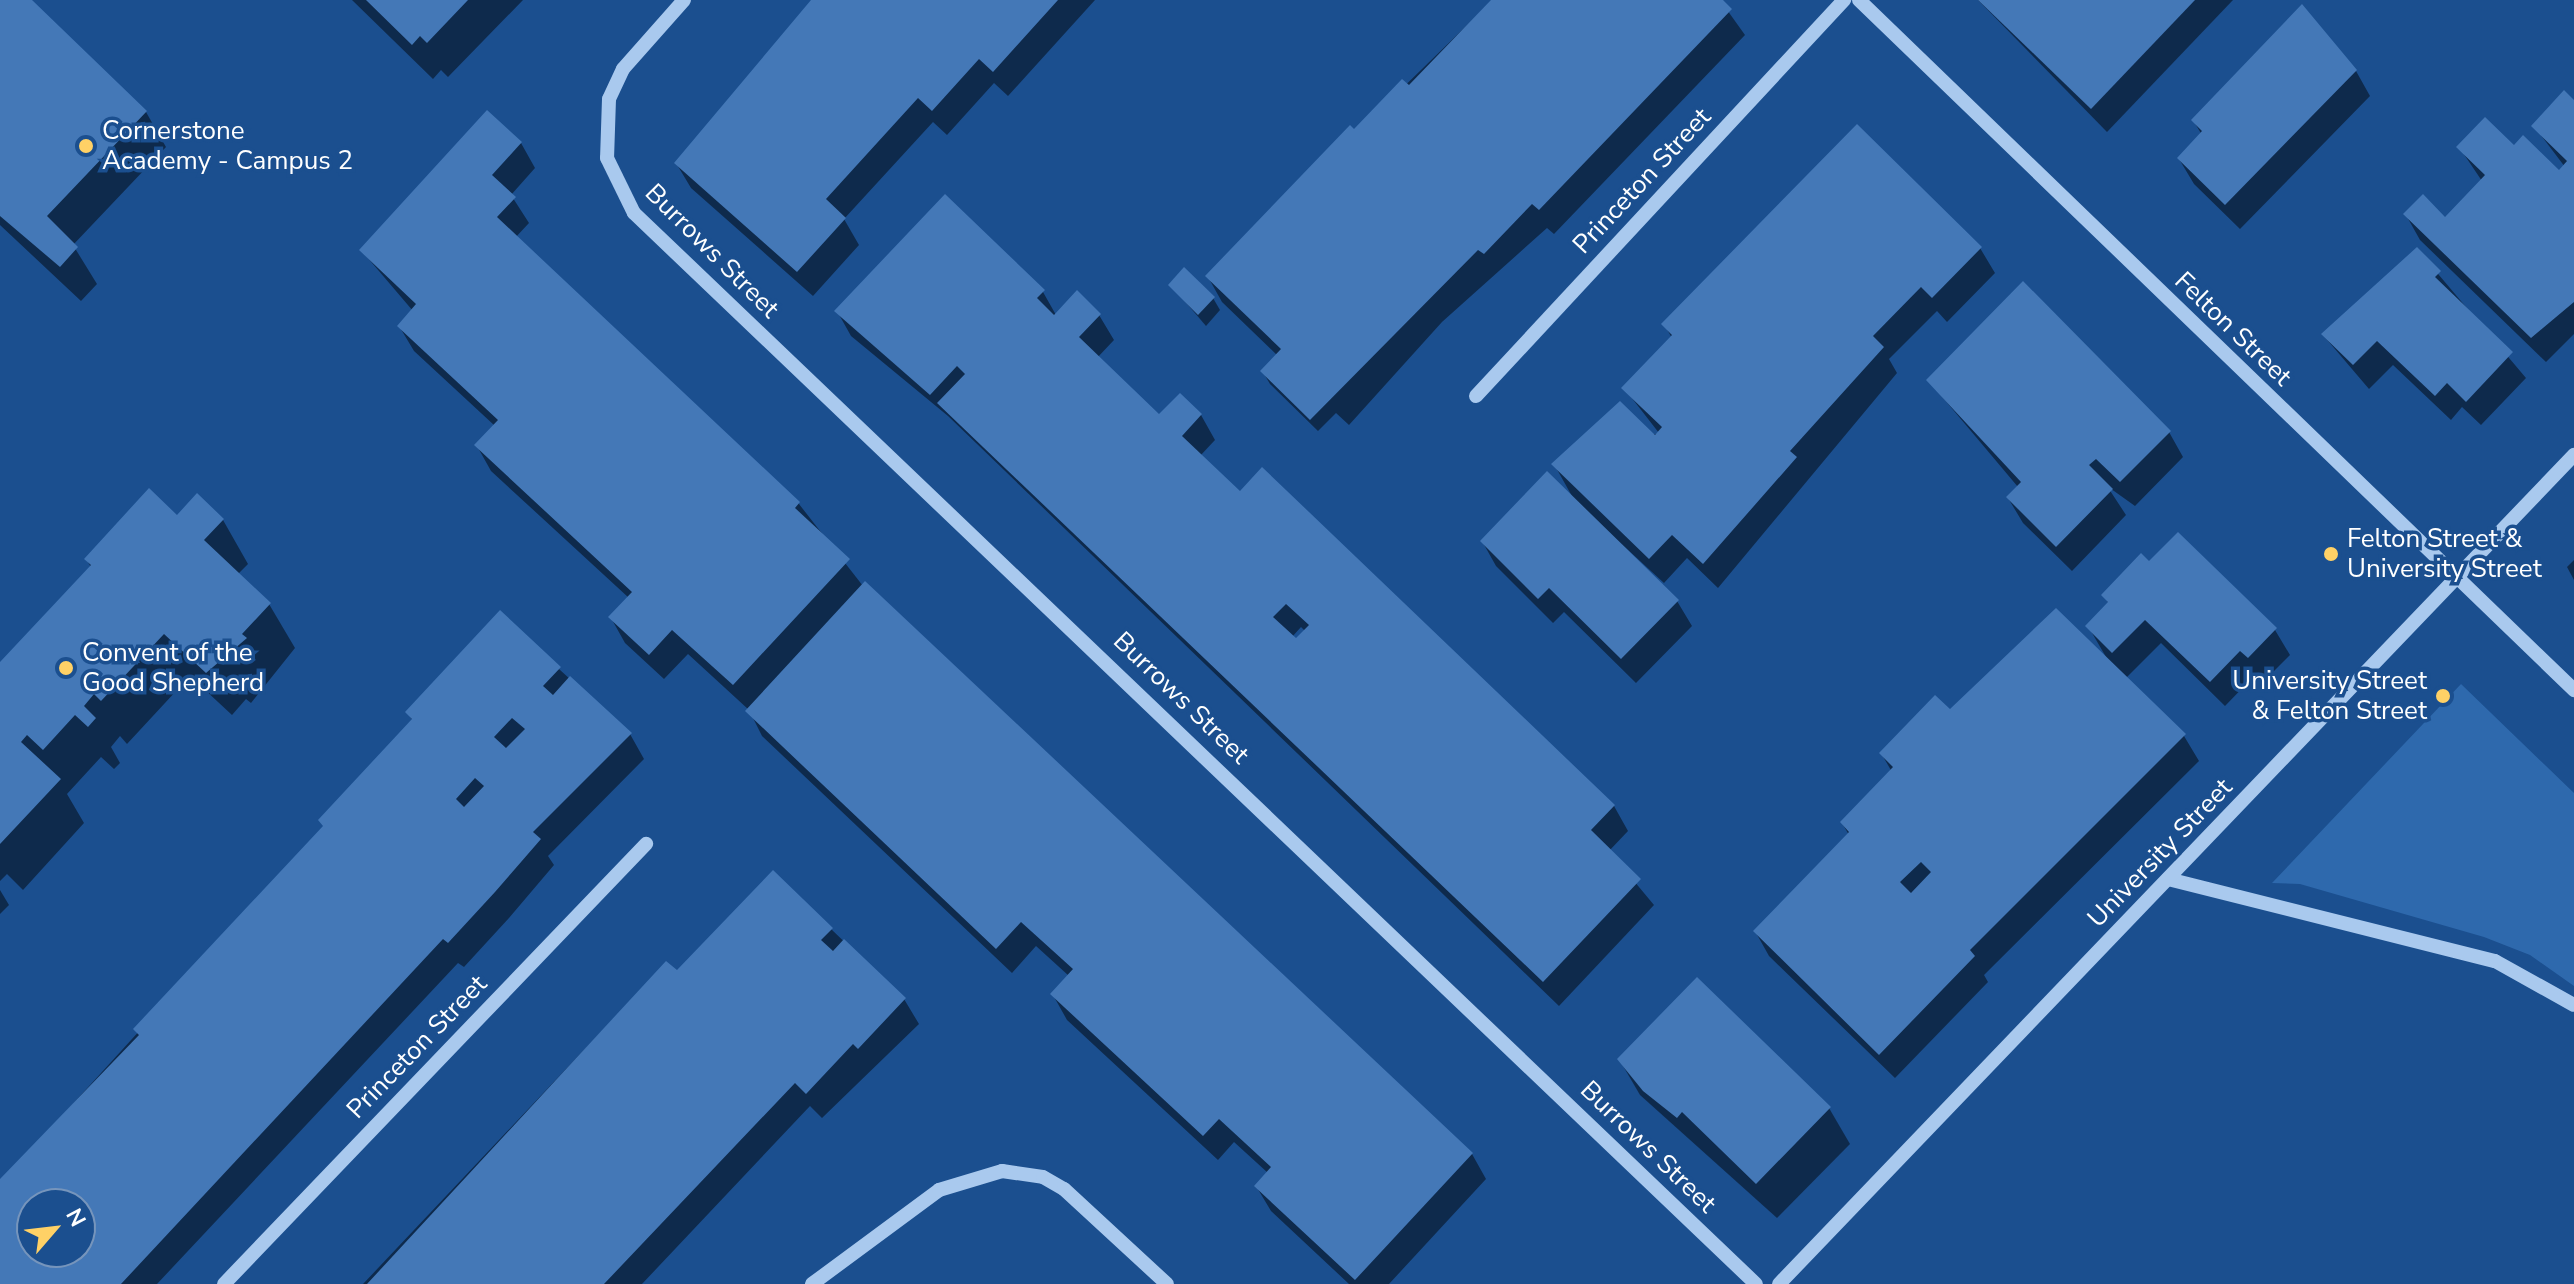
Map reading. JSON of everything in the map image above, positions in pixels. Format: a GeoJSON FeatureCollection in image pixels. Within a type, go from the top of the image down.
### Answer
{"type":"FeatureCollection","features":[{"type":"Feature","properties":{"kind":"street","name":"Burrows Street"},"geometry":{"type":"LineString","coordinates":[[684,0],[623,69],[603,129],[617,186],[657,237],[1756,1284]]}},
{"type":"Feature","properties":{"kind":"street","name":"Princeton Street"},"geometry":{"type":"LineString","coordinates":[[1476,396],[1844,0]]}},
{"type":"Feature","properties":{"kind":"street","name":"Felton Street"},"geometry":{"type":"LineString","coordinates":[[1859,0],[2574,690]]}},
{"type":"Feature","properties":{"kind":"street","name":"University Street"},"geometry":{"type":"LineString","coordinates":[[1779,1284],[2574,455]]}},
{"type":"Feature","properties":{"kind":"street","name":"Princeton Street"},"geometry":{"type":"LineString","coordinates":[[224,1284],[646,844]]}},
{"type":"Feature","properties":{"kind":"street"},"geometry":{"type":"LineString","coordinates":[[2168,879],[2495,961],[2574,1005]]}},
{"type":"Feature","properties":{"kind":"street"},"geometry":{"type":"LineString","coordinates":[[812,1284],[939,1190],[1002,1171],[1043,1177],[1064,1189],[1167,1284]]}},
{"type":"Feature","properties":{"kind":"shaded area"},"geometry":{"type":"Polygon","coordinates":[[[2461,684],[2574,793],[2574,986],[2530,955],[2484,937],[2300,884],[2272,883],[2461,684]]]}},
{"type":"Feature","properties":{"kind":"building"},"geometry":{"type":"Polygon","coordinates":[[[0,0],[32,0],[147,111],[47,216],[78,247],[60,267],[0,216],[0,0]]]}},
{"type":"Feature","properties":{"kind":"building"},"geometry":{"type":"Polygon","coordinates":[[[366,0],[468,0],[427,43],[420,36],[412,45],[366,0]]]}},
{"type":"Feature","properties":{"kind":"building"},"geometry":{"type":"Polygon","coordinates":[[[811,0],[1058,0],[993,72],[979,59],[932,111],[918,98],[826,199],[846,218],[797,272],[674,163],[811,0]]]}},
{"type":"Feature","properties":{"kind":"building"},"geometry":{"type":"Polygon","coordinates":[[[1491,0],[1723,0],[1732,9],[1539,210],[1532,204],[1484,254],[1478,250],[1310,420],[1260,371],[1281,349],[1205,276],[1350,125],[1354,129],[1402,79],[1409,85],[1491,0]]]}},
{"type":"Feature","properties":{"kind":"building"},"geometry":{"type":"Polygon","coordinates":[[[1978,0],[2195,0],[2091,109],[1978,0]]]}},
{"type":"Feature","properties":{"kind":"building"},"geometry":{"type":"Polygon","coordinates":[[[2302,4],[2357,70],[2225,205],[2177,158],[2202,131],[2191,120],[2302,4]]]}},
{"type":"Feature","properties":{"kind":"building"},"geometry":{"type":"Polygon","coordinates":[[[2564,90],[2574,100],[2574,302],[2531,338],[2403,214],[2423,194],[2445,217],[2485,175],[2456,147],[2485,117],[2514,145],[2523,135],[2559,170],[2567,161],[2531,126],[2564,90]]]}},
{"type":"Feature","properties":{"kind":"building"},"geometry":{"type":"Polygon","coordinates":[[[487,110],[522,142],[492,175],[516,197],[497,217],[800,502],[795,508],[850,559],[733,685],[672,630],[649,655],[608,617],[632,592],[474,445],[498,420],[397,326],[416,304],[359,250],[487,110]]]}},
{"type":"Feature","properties":{"kind":"building"},"geometry":{"type":"Polygon","coordinates":[[[1857,124],[1982,247],[1932,298],[1921,287],[1873,336],[1884,347],[1790,451],[1797,457],[1703,564],[1672,535],[1649,559],[1551,464],[1620,401],[1655,435],[1662,427],[1621,388],[1672,335],[1661,324],[1857,124]]]}},
{"type":"Feature","properties":{"kind":"building"},"geometry":{"type":"Polygon","coordinates":[[[945,194],[1045,290],[1037,298],[1054,315],[1077,290],[1101,314],[1079,337],[1159,414],[1180,393],[1202,414],[1182,436],[1240,491],[1262,467],[1615,805],[1591,830],[1641,879],[1543,982],[937,403],[965,374],[957,366],[930,395],[834,311],[945,194]],[[1286,604],[1273,617],[1296,638],[1309,625],[1286,604]]]}},
{"type":"Feature","properties":{"kind":"building"},"geometry":{"type":"Polygon","coordinates":[[[2417,247],[2441,271],[2435,277],[2513,352],[2466,402],[2447,383],[2435,396],[2377,341],[2353,365],[2321,334],[2417,247]]]}},
{"type":"Feature","properties":{"kind":"building"},"geometry":{"type":"Polygon","coordinates":[[[1184,267],[1215,297],[1198,315],[1168,285],[1184,267]]]}},
{"type":"Feature","properties":{"kind":"building"},"geometry":{"type":"Polygon","coordinates":[[[2023,281],[2171,431],[2120,482],[2096,459],[2089,465],[2113,489],[2056,547],[2006,497],[2021,482],[1926,380],[2023,281]]]}},
{"type":"Feature","properties":{"kind":"building"},"geometry":{"type":"Polygon","coordinates":[[[1547,471],[1679,600],[1621,659],[1549,588],[1538,599],[1480,541],[1547,471]]]}},
{"type":"Feature","properties":{"kind":"building","name":"Convent of the Good Shepherd"},"geometry":{"type":"Polygon","coordinates":[[[149,488],[177,515],[197,493],[224,519],[204,540],[271,603],[242,634],[247,638],[206,673],[164,634],[101,701],[94,694],[84,706],[96,718],[88,727],[75,715],[43,750],[27,735],[21,742],[61,779],[0,844],[0,662],[91,565],[84,559],[149,488]]]}},
{"type":"Feature","properties":{"kind":"building"},"geometry":{"type":"Polygon","coordinates":[[[2178,532],[2277,628],[2248,658],[2240,651],[2210,682],[2145,620],[2112,653],[2085,626],[2108,602],[2101,595],[2141,553],[2149,561],[2178,532]]]}},
{"type":"Feature","properties":{"kind":"building"},"geometry":{"type":"Polygon","coordinates":[[[865,581],[1473,1153],[1355,1280],[1254,1186],[1271,1167],[1219,1119],[1203,1136],[1050,994],[1073,969],[1021,922],[996,949],[745,711],[865,581]]]}},
{"type":"Feature","properties":{"kind":"building"},"geometry":{"type":"Polygon","coordinates":[[[2056,608],[2186,734],[1970,950],[1975,956],[1879,1055],[1753,931],[1849,832],[1840,822],[1893,767],[1879,753],[1935,695],[1950,709],[2056,608]],[[1921,862],[1900,882],[1911,893],[1931,872],[1921,862]]]}},
{"type":"Feature","properties":{"kind":"building"},"geometry":{"type":"Polygon","coordinates":[[[500,610],[561,667],[543,686],[553,695],[570,676],[632,733],[533,832],[541,839],[448,943],[443,939],[121,1284],[0,1284],[0,1179],[139,1035],[133,1029],[323,826],[318,820],[412,719],[405,712],[500,610]],[[512,718],[494,737],[506,748],[525,729],[512,718]],[[475,778],[456,799],[464,807],[484,786],[475,778]]]}},
{"type":"Feature","properties":{"kind":"building"},"geometry":{"type":"Polygon","coordinates":[[[773,870],[833,928],[821,940],[833,951],[844,939],[906,998],[858,1049],[853,1044],[806,1094],[795,1083],[604,1284],[367,1284],[666,961],[677,970],[773,870]]]}},
{"type":"Feature","properties":{"kind":"building"},"geometry":{"type":"Polygon","coordinates":[[[1697,977],[1831,1107],[1756,1184],[1682,1112],[1677,1118],[1643,1091],[1617,1059],[1697,977]]]}},
{"type":"Feature","properties":{"kind":"place","name":"Cornerstone Academy - Campus 2"},"geometry":{"type":"Point","coordinates":[86,146]}},
{"type":"Feature","properties":{"kind":"place","name":"Felton Street & University Street"},"geometry":{"type":"Point","coordinates":[2331,554]}},
{"type":"Feature","properties":{"kind":"place","name":"Convent of the Good Shepherd"},"geometry":{"type":"Point","coordinates":[66,668]}},
{"type":"Feature","properties":{"kind":"place","name":"University Street & Felton Street"},"geometry":{"type":"Point","coordinates":[2443,696]}}]}
